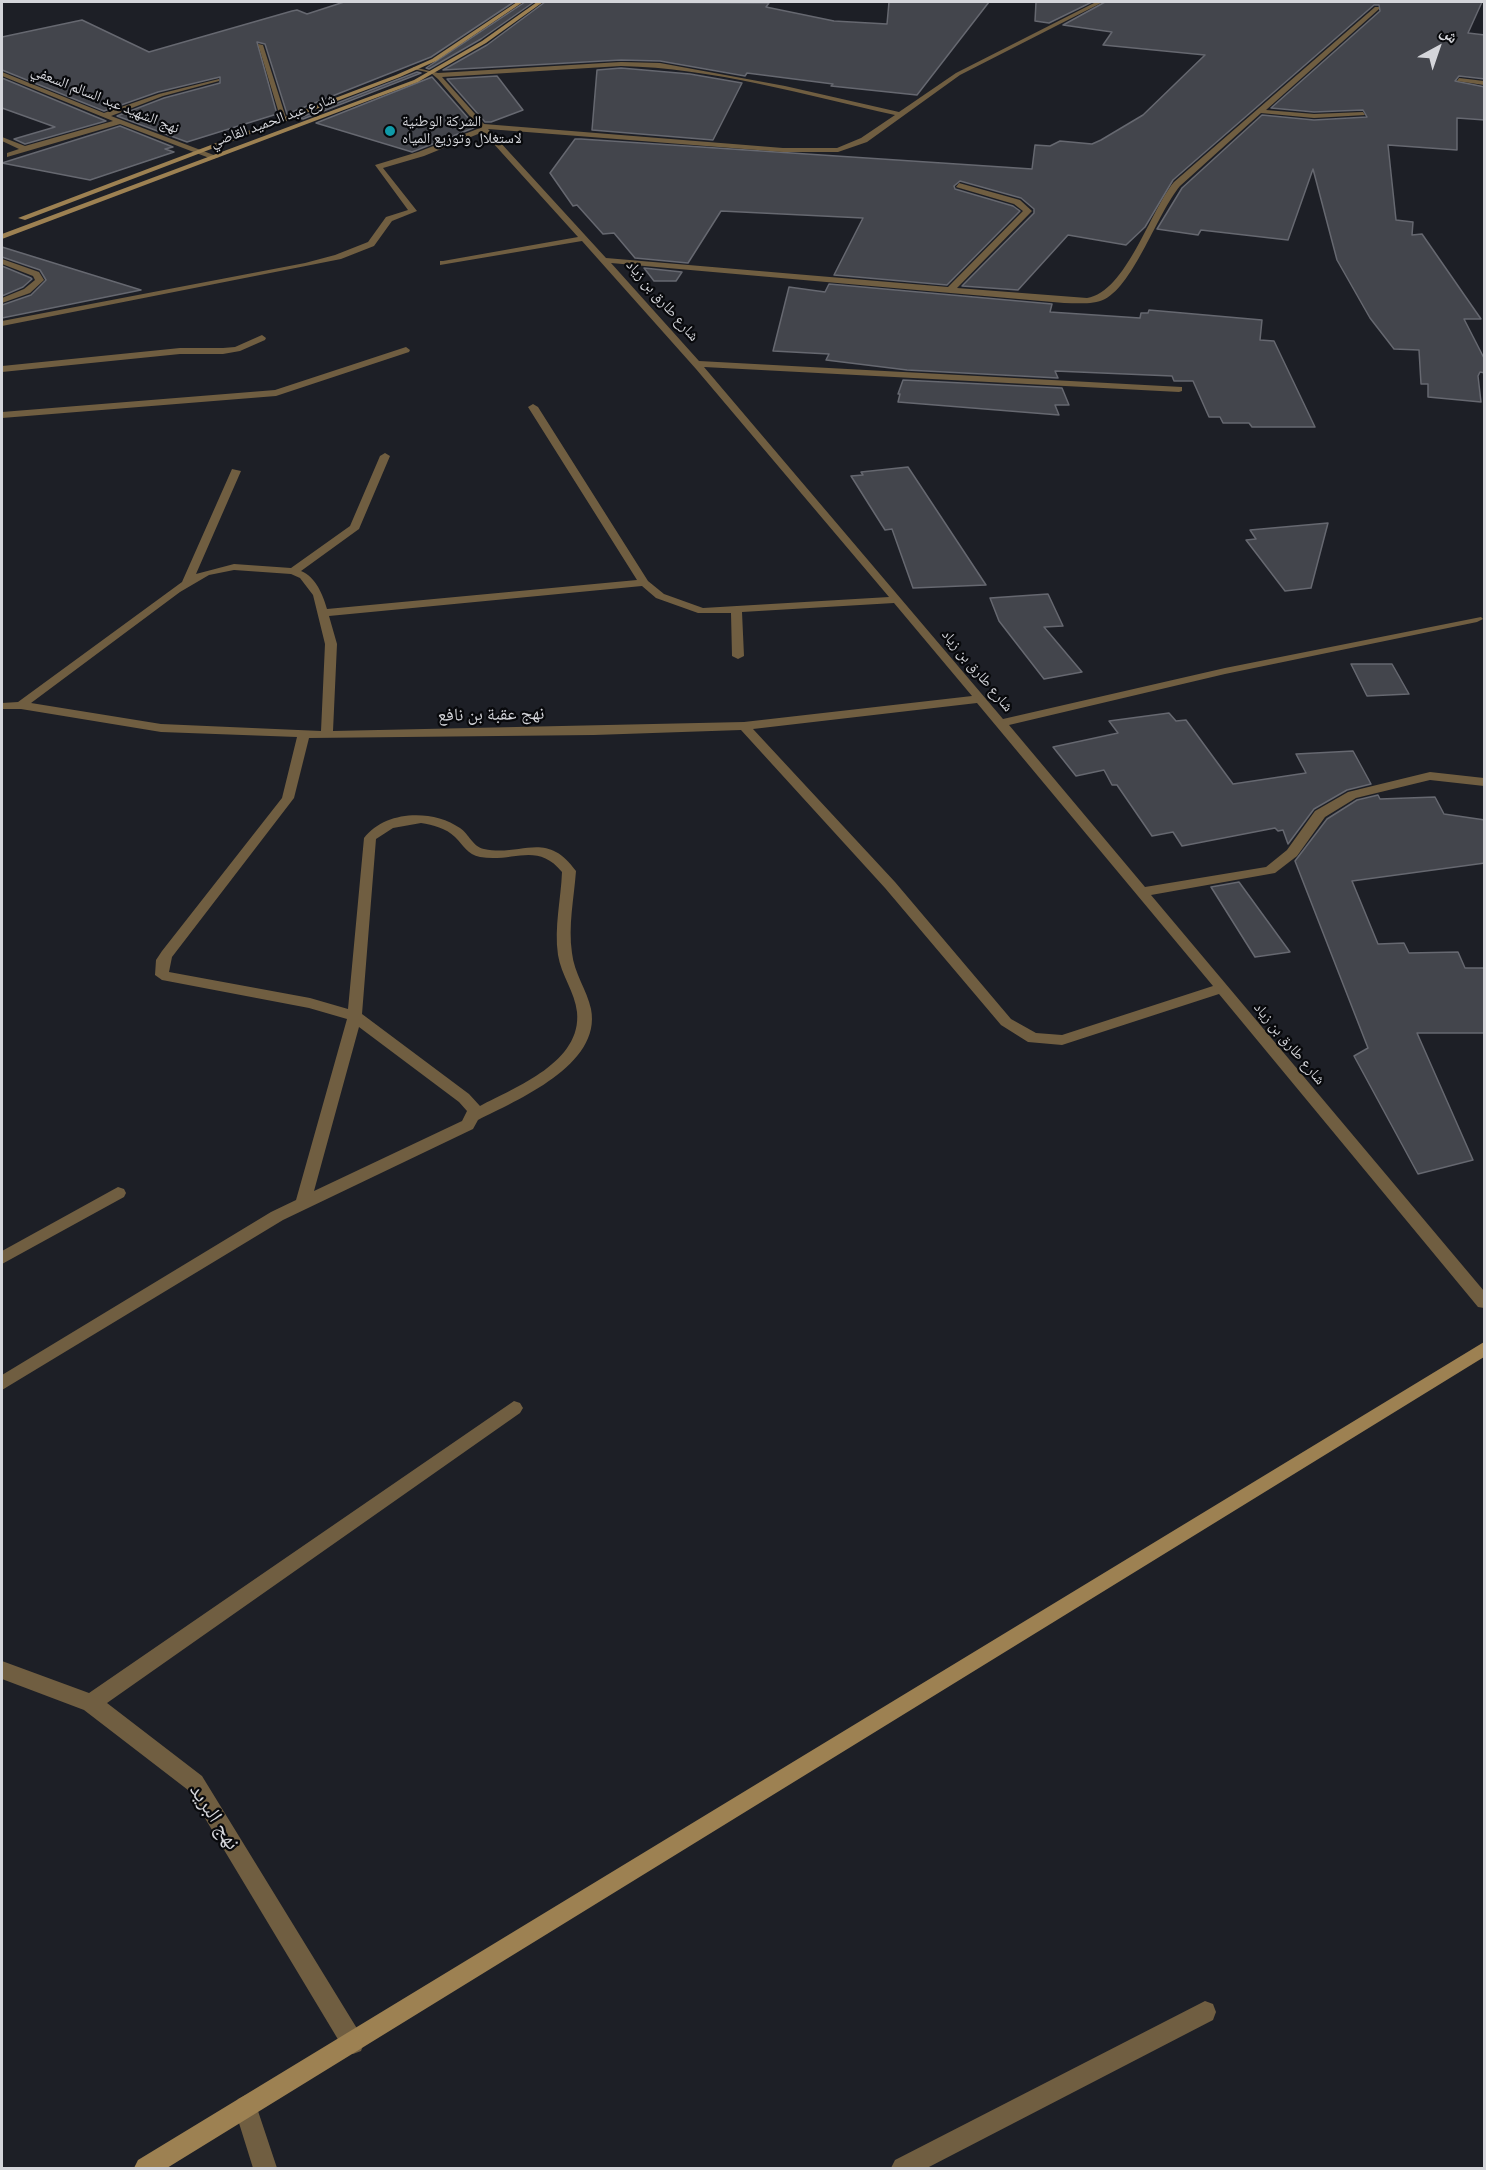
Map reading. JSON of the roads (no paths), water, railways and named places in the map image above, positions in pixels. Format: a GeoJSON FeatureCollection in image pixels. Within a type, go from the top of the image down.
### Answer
{"type":"FeatureCollection","features":[{"type":"Feature","properties":{"kind":"main road","name":"شارع عبد الحميد القاضي"},"geometry":{"type":"LineString","coordinates":[[12,222],[285,120],[416,68],[459,44],[520,2]]}},
{"type":"Feature","properties":{"kind":"main road","name":"شارع عبد الحميد القاضي"},"geometry":{"type":"LineString","coordinates":[[2,237],[435,74],[540,2]]}},
{"type":"Feature","properties":{"kind":"main road"},"geometry":{"type":"LineString","coordinates":[[146,2169],[1485,1348]]}},
{"type":"Feature","properties":{"kind":"street"},"geometry":{"type":"LineString","coordinates":[[2,323],[305,265],[338,257],[371,244],[389,219],[413,211],[378,167],[421,154],[482,128],[822,152],[848,147],[864,140],[958,74],[1100,2]]}},
{"type":"Feature","properties":{"kind":"street"},"geometry":{"type":"LineString","coordinates":[[606,260],[1069,300],[1102,297],[1118,284],[1167,195],[1177,184],[1377,8]]}},
{"type":"Feature","properties":{"kind":"street"},"geometry":{"type":"LineString","coordinates":[[260,45],[285,120]]}},
{"type":"Feature","properties":{"kind":"street"},"geometry":{"type":"LineString","coordinates":[[416,68],[435,74],[621,64],[660,65],[785,88],[898,114]]}},
{"type":"Feature","properties":{"kind":"street","name":"شارع طارق بن زياد"},"geometry":{"type":"LineString","coordinates":[[435,74],[482,128],[606,260],[697,364],[981,699],[1485,1302]]}},
{"type":"Feature","properties":{"kind":"street","name":"نهج الشهيد عبد السالم السعفي"},"geometry":{"type":"LineString","coordinates":[[3,75],[103,116],[215,157]]}},
{"type":"Feature","properties":{"kind":"street"},"geometry":{"type":"LineString","coordinates":[[103,116],[161,95],[216,80]]}},
{"type":"Feature","properties":{"kind":"street"},"geometry":{"type":"LineString","coordinates":[[1459,80],[1485,83]]}},
{"type":"Feature","properties":{"kind":"street"},"geometry":{"type":"LineString","coordinates":[[1259,111],[1314,116],[1363,114]]}},
{"type":"Feature","properties":{"kind":"street"},"geometry":{"type":"LineString","coordinates":[[10,155],[120,122]]}},
{"type":"Feature","properties":{"kind":"street"},"geometry":{"type":"LineString","coordinates":[[2,139],[25,149]]}},
{"type":"Feature","properties":{"kind":"street"},"geometry":{"type":"LineString","coordinates":[[950,290],[1028,211],[1017,202],[959,185]]}},
{"type":"Feature","properties":{"kind":"street"},"geometry":{"type":"LineString","coordinates":[[443,263],[585,238]]}},
{"type":"Feature","properties":{"kind":"street"},"geometry":{"type":"LineString","coordinates":[[2,261],[36,274],[40,280],[27,291],[2,301]]}},
{"type":"Feature","properties":{"kind":"street"},"geometry":{"type":"LineString","coordinates":[[2,369],[180,351],[223,351],[262,338]]}},
{"type":"Feature","properties":{"kind":"street"},"geometry":{"type":"LineString","coordinates":[[2,415],[276,393],[405,350]]}},
{"type":"Feature","properties":{"kind":"street"},"geometry":{"type":"LineString","coordinates":[[697,364],[1179,389]]}},
{"type":"Feature","properties":{"kind":"street"},"geometry":{"type":"LineString","coordinates":[[533,407],[644,583],[660,596],[687,608],[702,611],[897,600]]}},
{"type":"Feature","properties":{"kind":"street"},"geometry":{"type":"LineString","coordinates":[[293,571],[344,537],[356,526],[385,456]]}},
{"type":"Feature","properties":{"kind":"street"},"geometry":{"type":"LineString","coordinates":[[187,584],[237,471]]}},
{"type":"Feature","properties":{"kind":"street"},"geometry":{"type":"LineString","coordinates":[[21,705],[187,584],[206,573],[234,567],[293,571],[310,583],[325,613],[331,644],[327,735]]}},
{"type":"Feature","properties":{"kind":"street"},"geometry":{"type":"LineString","coordinates":[[325,613],[644,583]]}},
{"type":"Feature","properties":{"kind":"street"},"geometry":{"type":"LineString","coordinates":[[736,610],[738,656]]}},
{"type":"Feature","properties":{"kind":"street"},"geometry":{"type":"LineString","coordinates":[[1001,723],[1225,671],[1477,619]]}},
{"type":"Feature","properties":{"kind":"street","name":"نهج عقبة بن نافع"},"geometry":{"type":"LineString","coordinates":[[2,706],[21,705],[161,729],[327,735],[571,732],[744,726],[981,699]]}},
{"type":"Feature","properties":{"kind":"street"},"geometry":{"type":"LineString","coordinates":[[744,726],[890,885],[1006,1022],[1034,1038],[1062,1040],[1222,988]]}},
{"type":"Feature","properties":{"kind":"street"},"geometry":{"type":"LineString","coordinates":[[2,1383],[277,1216],[468,1125],[475,1110],[464,1098],[355,1016],[310,1003],[162,975],[163,960],[167,954],[288,798],[304,735]]}},
{"type":"Feature","properties":{"kind":"street"},"geometry":{"type":"LineString","coordinates":[[1142,892],[1270,870],[1292,854],[1320,814],[1352,795],[1430,776],[1485,783]]}},
{"type":"Feature","properties":{"kind":"street"},"geometry":{"type":"LineString","coordinates":[[303,1203],[355,1016],[370,838],[380,827],[394,820],[428,820],[456,831],[469,847],[479,852],[538,850],[555,855],[569,871],[565,952],[569,975],[584,1012],[583,1035],[570,1056],[551,1072],[471,1117]]}},
{"type":"Feature","properties":{"kind":"street"},"geometry":{"type":"LineString","coordinates":[[2,1258],[118,1193]]}},
{"type":"Feature","properties":{"kind":"street"},"geometry":{"type":"LineString","coordinates":[[91,1703],[514,1408]]}},
{"type":"Feature","properties":{"kind":"street","name":"نهج البريد"},"geometry":{"type":"LineString","coordinates":[[2,1670],[91,1703],[195,1784],[353,2043]]}},
{"type":"Feature","properties":{"kind":"street"},"geometry":{"type":"LineString","coordinates":[[903,2169],[1205,2012]]}},
{"type":"Feature","properties":{"kind":"street"},"geometry":{"type":"LineString","coordinates":[[246,2107],[265,2169]]}},
{"type":"Feature","properties":{"kind":"place","name":"الشركة الوطنية لاستغلال وتوزيع المياه"},"geometry":{"type":"Point","coordinates":[390,131]}}]}
